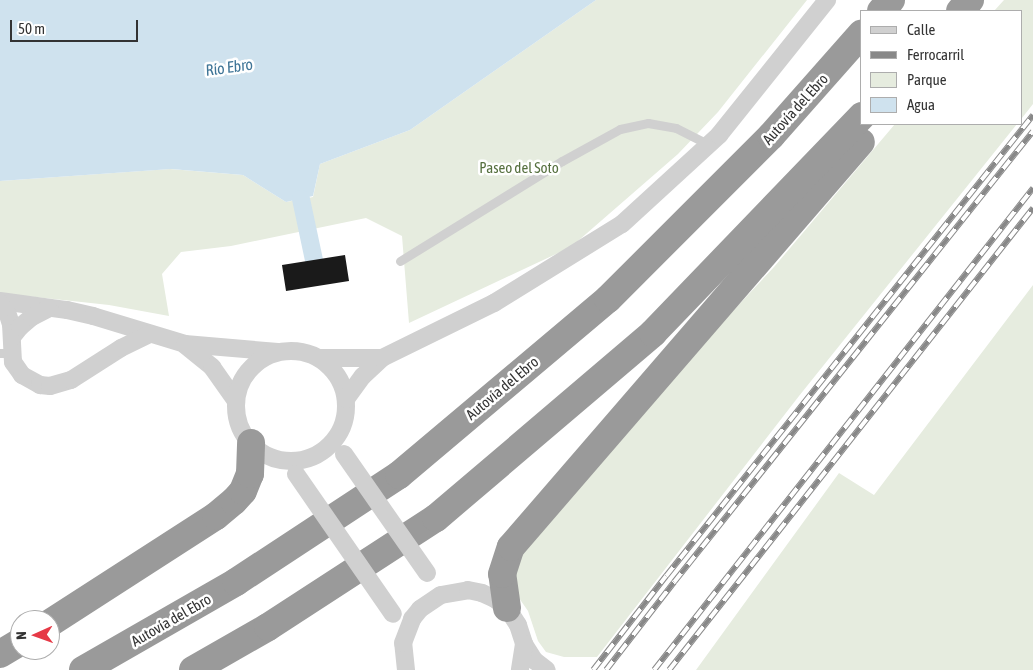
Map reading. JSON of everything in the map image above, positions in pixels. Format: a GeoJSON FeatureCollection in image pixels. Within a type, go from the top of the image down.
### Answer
{"type":"FeatureCollection","features":[{"type":"Feature","properties":{"kind":"highway"},"geometry":{"type":"LineString","coordinates":[[882,10],[891,0]]}},
{"type":"Feature","properties":{"kind":"highway"},"geometry":{"type":"LineString","coordinates":[[961,10],[972,0]]}},
{"type":"Feature","properties":{"kind":"highway","name":"Autovía del Ebro"},"geometry":{"type":"LineString","coordinates":[[83,670],[236,582],[399,475],[608,299],[771,136],[860,35]]}},
{"type":"Feature","properties":{"kind":"highway"},"geometry":{"type":"LineString","coordinates":[[193,670],[268,626],[436,518],[653,333],[860,118]]}},
{"type":"Feature","properties":{"kind":"highway"},"geometry":{"type":"LineString","coordinates":[[506,608],[502,574],[504,564],[512,547],[875,125]]}},
{"type":"Feature","properties":{"kind":"highway"},"geometry":{"type":"LineString","coordinates":[[60,617],[216,516],[234,501],[242,491],[250,474],[250,442]]}},
{"type":"Feature","properties":{"kind":"street"},"geometry":{"type":"LineString","coordinates":[[346,399],[363,376],[382,358],[494,303],[622,224],[719,135],[827,0]]}},
{"type":"Feature","properties":{"kind":"street"},"geometry":{"type":"LineString","coordinates":[[0,302],[93,316],[185,344],[278,352],[295,351],[318,358],[382,358]]}},
{"type":"Feature","properties":{"kind":"street"},"geometry":{"type":"LineString","coordinates":[[0,302],[7,312],[8,348],[13,362],[22,375],[40,385],[50,386],[70,380],[134,340],[150,334]]}},
{"type":"Feature","properties":{"kind":"street"},"geometry":{"type":"LineString","coordinates":[[8,348],[20,327],[32,317],[48,309]]}},
{"type":"Feature","properties":{"kind":"street"},"geometry":{"type":"LineString","coordinates":[[185,344],[212,367],[236,401]]}},
{"type":"Feature","properties":{"kind":"street"},"geometry":{"type":"LineString","coordinates":[[278,352],[258,362],[249,370],[238,390],[236,401],[239,423],[250,442],[259,450],[281,460],[296,474],[393,614],[404,643],[406,670]]}},
{"type":"Feature","properties":{"kind":"street"},"geometry":{"type":"LineString","coordinates":[[281,460],[303,459],[314,456],[324,450],[338,434],[344,417],[346,399],[337,375],[318,358]]}},
{"type":"Feature","properties":{"kind":"street"},"geometry":{"type":"LineString","coordinates":[[338,434],[344,454],[427,573],[438,584],[453,591]]}},
{"type":"Feature","properties":{"kind":"street"},"geometry":{"type":"LineString","coordinates":[[404,643],[412,619],[420,609],[441,594],[453,591],[482,593],[495,599],[506,608],[518,625],[524,644],[534,660],[547,670]]}},
{"type":"Feature","properties":{"kind":"street"},"geometry":{"type":"LineString","coordinates":[[520,670],[524,644]]}},
{"type":"Feature","properties":{"kind":"lane"},"geometry":{"type":"LineString","coordinates":[[400,261],[562,160],[620,129],[648,123],[676,128],[708,144]]}},
{"type":"Feature","properties":{"kind":"green space","name":"Paseo del Soto"},"geometry":{"type":"Polygon","coordinates":[[[596,0],[807,0],[718,112],[678,154],[571,247],[409,323],[402,236],[366,218],[231,246],[181,252],[162,274],[169,316],[109,305],[26,296],[0,301],[0,181],[170,169],[243,175],[286,202],[313,197],[320,164],[410,130],[596,0]]]}},
{"type":"Feature","properties":{"kind":"green space"},"geometry":{"type":"Polygon","coordinates":[[[1004,0],[1033,0],[1033,104],[1023,117],[1023,10],[995,10],[1004,0]]]}},
{"type":"Feature","properties":{"kind":"green space"},"geometry":{"type":"Polygon","coordinates":[[[894,125],[1016,125],[799,396],[597,657],[564,657],[546,652],[538,641],[528,611],[519,598],[512,574],[529,539],[661,388],[774,267],[894,125]]]}},
{"type":"Feature","properties":{"kind":"green space"},"geometry":{"type":"Polygon","coordinates":[[[1033,285],[1033,670],[696,670],[839,473],[874,495],[1033,285]]]}},
{"type":"Feature","properties":{"kind":"water","name":"Río Ebro"},"geometry":{"type":"Polygon","coordinates":[[[0,0],[596,0],[410,130],[320,164],[313,196],[286,202],[243,175],[171,169],[0,181],[0,0]]]}},
{"type":"Feature","properties":{"kind":"building"},"geometry":{"type":"Polygon","coordinates":[[[345,255],[349,281],[286,291],[282,265],[345,255]]]}},
{"type":"Feature","properties":{"kind":"waterway"},"geometry":{"type":"LineString","coordinates":[[301,199],[314,260]]}},
{"type":"Feature","properties":{"kind":"railway"},"geometry":{"type":"LineString","coordinates":[[593,670],[1033,115]]}},
{"type":"Feature","properties":{"kind":"railway"},"geometry":{"type":"LineString","coordinates":[[606,670],[1033,131]]}},
{"type":"Feature","properties":{"kind":"railway"},"geometry":{"type":"LineString","coordinates":[[654,670],[1033,188]]}},
{"type":"Feature","properties":{"kind":"railway"},"geometry":{"type":"LineString","coordinates":[[669,670],[1033,208]]}}]}
